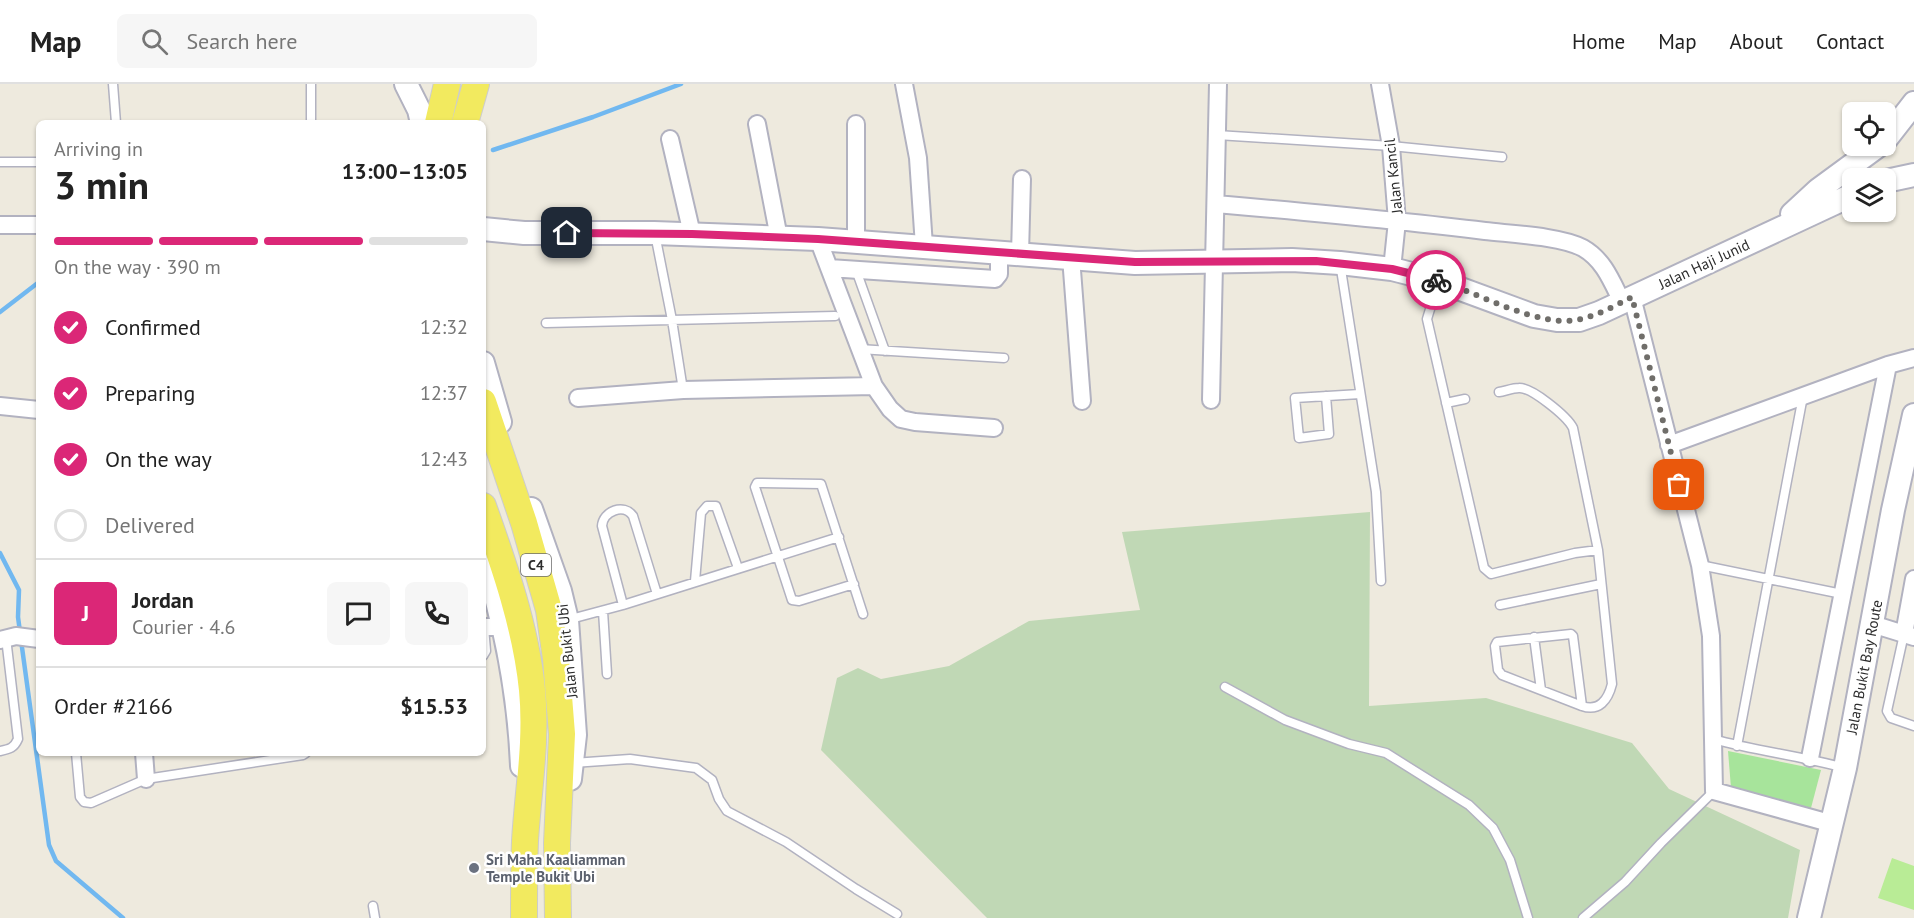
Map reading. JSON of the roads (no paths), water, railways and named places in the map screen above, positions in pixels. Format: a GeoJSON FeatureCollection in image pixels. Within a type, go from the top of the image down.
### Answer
{"type":"FeatureCollection","features":[{"type":"Feature","properties":{"kind":"main road"},"geometry":{"type":"LineString","coordinates":[[439,120],[447,84]]}},
{"type":"Feature","properties":{"kind":"main road"},"geometry":{"type":"LineString","coordinates":[[466,120],[484,84]]}},
{"type":"Feature","properties":{"kind":"main road","name":"C4"},"geometry":{"type":"LineString","coordinates":[[487,401],[549,610],[556,659],[562,734],[557,843],[558,918]]}},
{"type":"Feature","properties":{"kind":"main road","name":"C4"},"geometry":{"type":"LineString","coordinates":[[486,514],[501,557],[521,631],[532,689],[534,733],[525,842],[524,918]]}},
{"type":"Feature","properties":{"kind":"street"},"geometry":{"type":"LineString","coordinates":[[406,84],[421,120]]}},
{"type":"Feature","properties":{"kind":"street"},"geometry":{"type":"LineString","coordinates":[[429,120],[436,84]]}},
{"type":"Feature","properties":{"kind":"street"},"geometry":{"type":"LineString","coordinates":[[478,120],[484,84]]}},
{"type":"Feature","properties":{"kind":"street"},"geometry":{"type":"LineString","coordinates":[[904,84],[918,158],[924,246]]}},
{"type":"Feature","properties":{"kind":"street"},"geometry":{"type":"LineString","coordinates":[[1211,400],[1218,84]]}},
{"type":"Feature","properties":{"kind":"street","name":"Jalan Kancil"},"geometry":{"type":"LineString","coordinates":[[1380,84],[1390,146],[1397,220],[1392,269]]}},
{"type":"Feature","properties":{"kind":"street"},"geometry":{"type":"LineString","coordinates":[[1896,126],[1914,103]]}},
{"type":"Feature","properties":{"kind":"street"},"geometry":{"type":"LineString","coordinates":[[856,123],[856,242]]}},
{"type":"Feature","properties":{"kind":"street"},"geometry":{"type":"LineString","coordinates":[[757,124],[779,238]]}},
{"type":"Feature","properties":{"kind":"street"},"geometry":{"type":"LineString","coordinates":[[670,139],[692,234]]}},
{"type":"Feature","properties":{"kind":"street"},"geometry":{"type":"LineString","coordinates":[[1770,233],[1818,190],[1864,156]]}},
{"type":"Feature","properties":{"kind":"street"},"geometry":{"type":"LineString","coordinates":[[1896,179],[1914,175]]}},
{"type":"Feature","properties":{"kind":"street"},"geometry":{"type":"LineString","coordinates":[[829,268],[995,279],[1010,253],[1022,179]]}},
{"type":"Feature","properties":{"kind":"street","name":"Jalan Haji Junid"},"geometry":{"type":"LineString","coordinates":[[486,230],[818,239],[1135,262],[1292,260],[1340,263],[1392,269],[1439,281],[1534,316],[1557,320],[1580,320],[1842,200]]}},
{"type":"Feature","properties":{"kind":"street"},"geometry":{"type":"LineString","coordinates":[[1217,204],[1397,220],[1544,237],[1580,246],[1595,255],[1627,300],[1669,445],[1700,565],[1711,636],[1714,790],[1833,824]]}},
{"type":"Feature","properties":{"kind":"street"},"geometry":{"type":"LineString","coordinates":[[486,217],[524,233]]}},
{"type":"Feature","properties":{"kind":"street"},"geometry":{"type":"LineString","coordinates":[[0,225],[36,225]]}},
{"type":"Feature","properties":{"kind":"street"},"geometry":{"type":"LineString","coordinates":[[818,239],[874,386],[890,409],[902,419],[915,422],[994,428]]}},
{"type":"Feature","properties":{"kind":"street"},"geometry":{"type":"LineString","coordinates":[[1071,257],[1082,401]]}},
{"type":"Feature","properties":{"kind":"street"},"geometry":{"type":"LineString","coordinates":[[1669,445],[1888,365],[1914,358]]}},
{"type":"Feature","properties":{"kind":"street"},"geometry":{"type":"LineString","coordinates":[[1810,758],[1888,365]]}},
{"type":"Feature","properties":{"kind":"street"},"geometry":{"type":"LineString","coordinates":[[578,398],[683,390],[874,386]]}},
{"type":"Feature","properties":{"kind":"street","name":"Jalan Bukit Ubi"},"geometry":{"type":"LineString","coordinates":[[487,401],[560,591],[567,620],[575,735],[573,763],[557,843]]}},
{"type":"Feature","properties":{"kind":"street"},"geometry":{"type":"LineString","coordinates":[[0,406],[36,410]]}},
{"type":"Feature","properties":{"kind":"street","name":"Jalan Bukit Bay Route"},"geometry":{"type":"LineString","coordinates":[[1809,918],[1845,768],[1893,510],[1914,415]]}},
{"type":"Feature","properties":{"kind":"street"},"geometry":{"type":"LineString","coordinates":[[1872,624],[1909,635],[1914,579]]}},
{"type":"Feature","properties":{"kind":"street","name":"C4"},"geometry":{"type":"LineString","coordinates":[[486,581],[491,627],[521,742],[525,842]]}},
{"type":"Feature","properties":{"kind":"street"},"geometry":{"type":"LineString","coordinates":[[7,638],[36,639]]}},
{"type":"Feature","properties":{"kind":"street"},"geometry":{"type":"LineString","coordinates":[[144,756],[146,779]]}},
{"type":"Feature","properties":{"kind":"lane"},"geometry":{"type":"LineString","coordinates":[[113,84],[116,120]]}},
{"type":"Feature","properties":{"kind":"lane"},"geometry":{"type":"LineString","coordinates":[[311,84],[311,120]]}},
{"type":"Feature","properties":{"kind":"lane"},"geometry":{"type":"LineString","coordinates":[[1217,135],[1390,146],[1502,157]]}},
{"type":"Feature","properties":{"kind":"lane"},"geometry":{"type":"LineString","coordinates":[[0,162],[36,162]]}},
{"type":"Feature","properties":{"kind":"lane"},"geometry":{"type":"LineString","coordinates":[[654,233],[672,320],[683,390]]}},
{"type":"Feature","properties":{"kind":"lane"},"geometry":{"type":"LineString","coordinates":[[1340,263],[1376,492],[1381,581]]}},
{"type":"Feature","properties":{"kind":"lane"},"geometry":{"type":"LineString","coordinates":[[856,270],[885,351]]}},
{"type":"Feature","properties":{"kind":"lane"},"geometry":{"type":"LineString","coordinates":[[1439,281],[1427,319],[1486,572],[1491,574],[1575,553],[1598,550]]}},
{"type":"Feature","properties":{"kind":"lane"},"geometry":{"type":"LineString","coordinates":[[546,323],[836,316]]}},
{"type":"Feature","properties":{"kind":"lane"},"geometry":{"type":"LineString","coordinates":[[859,349],[1004,358]]}},
{"type":"Feature","properties":{"kind":"lane"},"geometry":{"type":"LineString","coordinates":[[1499,392],[1520,387],[1533,393],[1569,420],[1573,428],[1598,550],[1612,684],[1610,694],[1598,706],[1590,708],[1582,706],[1502,675],[1498,670],[1496,644],[1568,633],[1573,636],[1582,706]]}},
{"type":"Feature","properties":{"kind":"lane"},"geometry":{"type":"LineString","coordinates":[[1326,396],[1329,434],[1299,438],[1294,399],[1326,396],[1360,394]]}},
{"type":"Feature","properties":{"kind":"lane"},"geometry":{"type":"LineString","coordinates":[[1737,746],[1803,396]]}},
{"type":"Feature","properties":{"kind":"lane"},"geometry":{"type":"LineString","coordinates":[[1446,403],[1466,399]]}},
{"type":"Feature","properties":{"kind":"lane"},"geometry":{"type":"LineString","coordinates":[[854,584],[799,602],[792,600],[755,487],[757,483],[821,484],[839,537],[854,584],[863,614]]}},
{"type":"Feature","properties":{"kind":"lane"},"geometry":{"type":"LineString","coordinates":[[695,581],[701,513],[707,506],[717,506],[738,568]]}},
{"type":"Feature","properties":{"kind":"lane"},"geometry":{"type":"LineString","coordinates":[[623,605],[602,526],[602,519],[607,514],[622,508],[629,510],[633,516],[657,594]]}},
{"type":"Feature","properties":{"kind":"lane"},"geometry":{"type":"LineString","coordinates":[[567,620],[623,605],[839,537]]}},
{"type":"Feature","properties":{"kind":"lane"},"geometry":{"type":"LineString","coordinates":[[1700,565],[1842,594]]}},
{"type":"Feature","properties":{"kind":"lane"},"geometry":{"type":"LineString","coordinates":[[1500,605],[1602,584]]}},
{"type":"Feature","properties":{"kind":"lane"},"geometry":{"type":"LineString","coordinates":[[603,611],[608,674]]}},
{"type":"Feature","properties":{"kind":"lane"},"geometry":{"type":"LineString","coordinates":[[486,651],[491,627]]}},
{"type":"Feature","properties":{"kind":"lane"},"geometry":{"type":"LineString","coordinates":[[1909,635],[1887,711],[1890,718],[1914,726]]}},
{"type":"Feature","properties":{"kind":"lane"},"geometry":{"type":"LineString","coordinates":[[1534,637],[1541,690]]}},
{"type":"Feature","properties":{"kind":"lane"},"geometry":{"type":"LineString","coordinates":[[0,752],[15,746],[18,739],[7,638]]}},
{"type":"Feature","properties":{"kind":"lane"},"geometry":{"type":"LineString","coordinates":[[1225,687],[1285,720],[1349,744],[1386,753],[1469,805],[1493,828],[1510,860],[1528,918]]}},
{"type":"Feature","properties":{"kind":"lane"},"geometry":{"type":"LineString","coordinates":[[1713,739],[1737,746],[1810,758],[1845,768]]}},
{"type":"Feature","properties":{"kind":"lane"},"geometry":{"type":"LineString","coordinates":[[76,756],[80,797],[84,802],[91,803],[146,779],[296,756]]}},
{"type":"Feature","properties":{"kind":"lane"},"geometry":{"type":"LineString","coordinates":[[573,763],[630,759],[696,768],[712,780],[719,799],[727,811],[786,842],[856,890],[897,914]]}},
{"type":"Feature","properties":{"kind":"lane"},"geometry":{"type":"LineString","coordinates":[[1583,918],[1625,882],[1714,790]]}},
{"type":"Feature","properties":{"kind":"lane"},"geometry":{"type":"LineString","coordinates":[[373,906],[375,918]]}},
{"type":"Feature","properties":{"kind":"waterway"},"geometry":{"type":"LineString","coordinates":[[493,150],[593,117],[681,84]]}},
{"type":"Feature","properties":{"kind":"waterway"},"geometry":{"type":"LineString","coordinates":[[0,312],[36,284]]}},
{"type":"Feature","properties":{"kind":"waterway"},"geometry":{"type":"LineString","coordinates":[[0,553],[19,590],[20,632]]}},
{"type":"Feature","properties":{"kind":"waterway"},"geometry":{"type":"LineString","coordinates":[[21,640],[36,750]]}},
{"type":"Feature","properties":{"kind":"waterway"},"geometry":{"type":"LineString","coordinates":[[37,756],[49,845],[56,861],[123,918]]}},
{"type":"Feature","properties":{"kind":"place","name":"Sri Maha Kaaliamman Temple Bukit Ubi"},"geometry":{"type":"Point","coordinates":[474,868]}}]}
